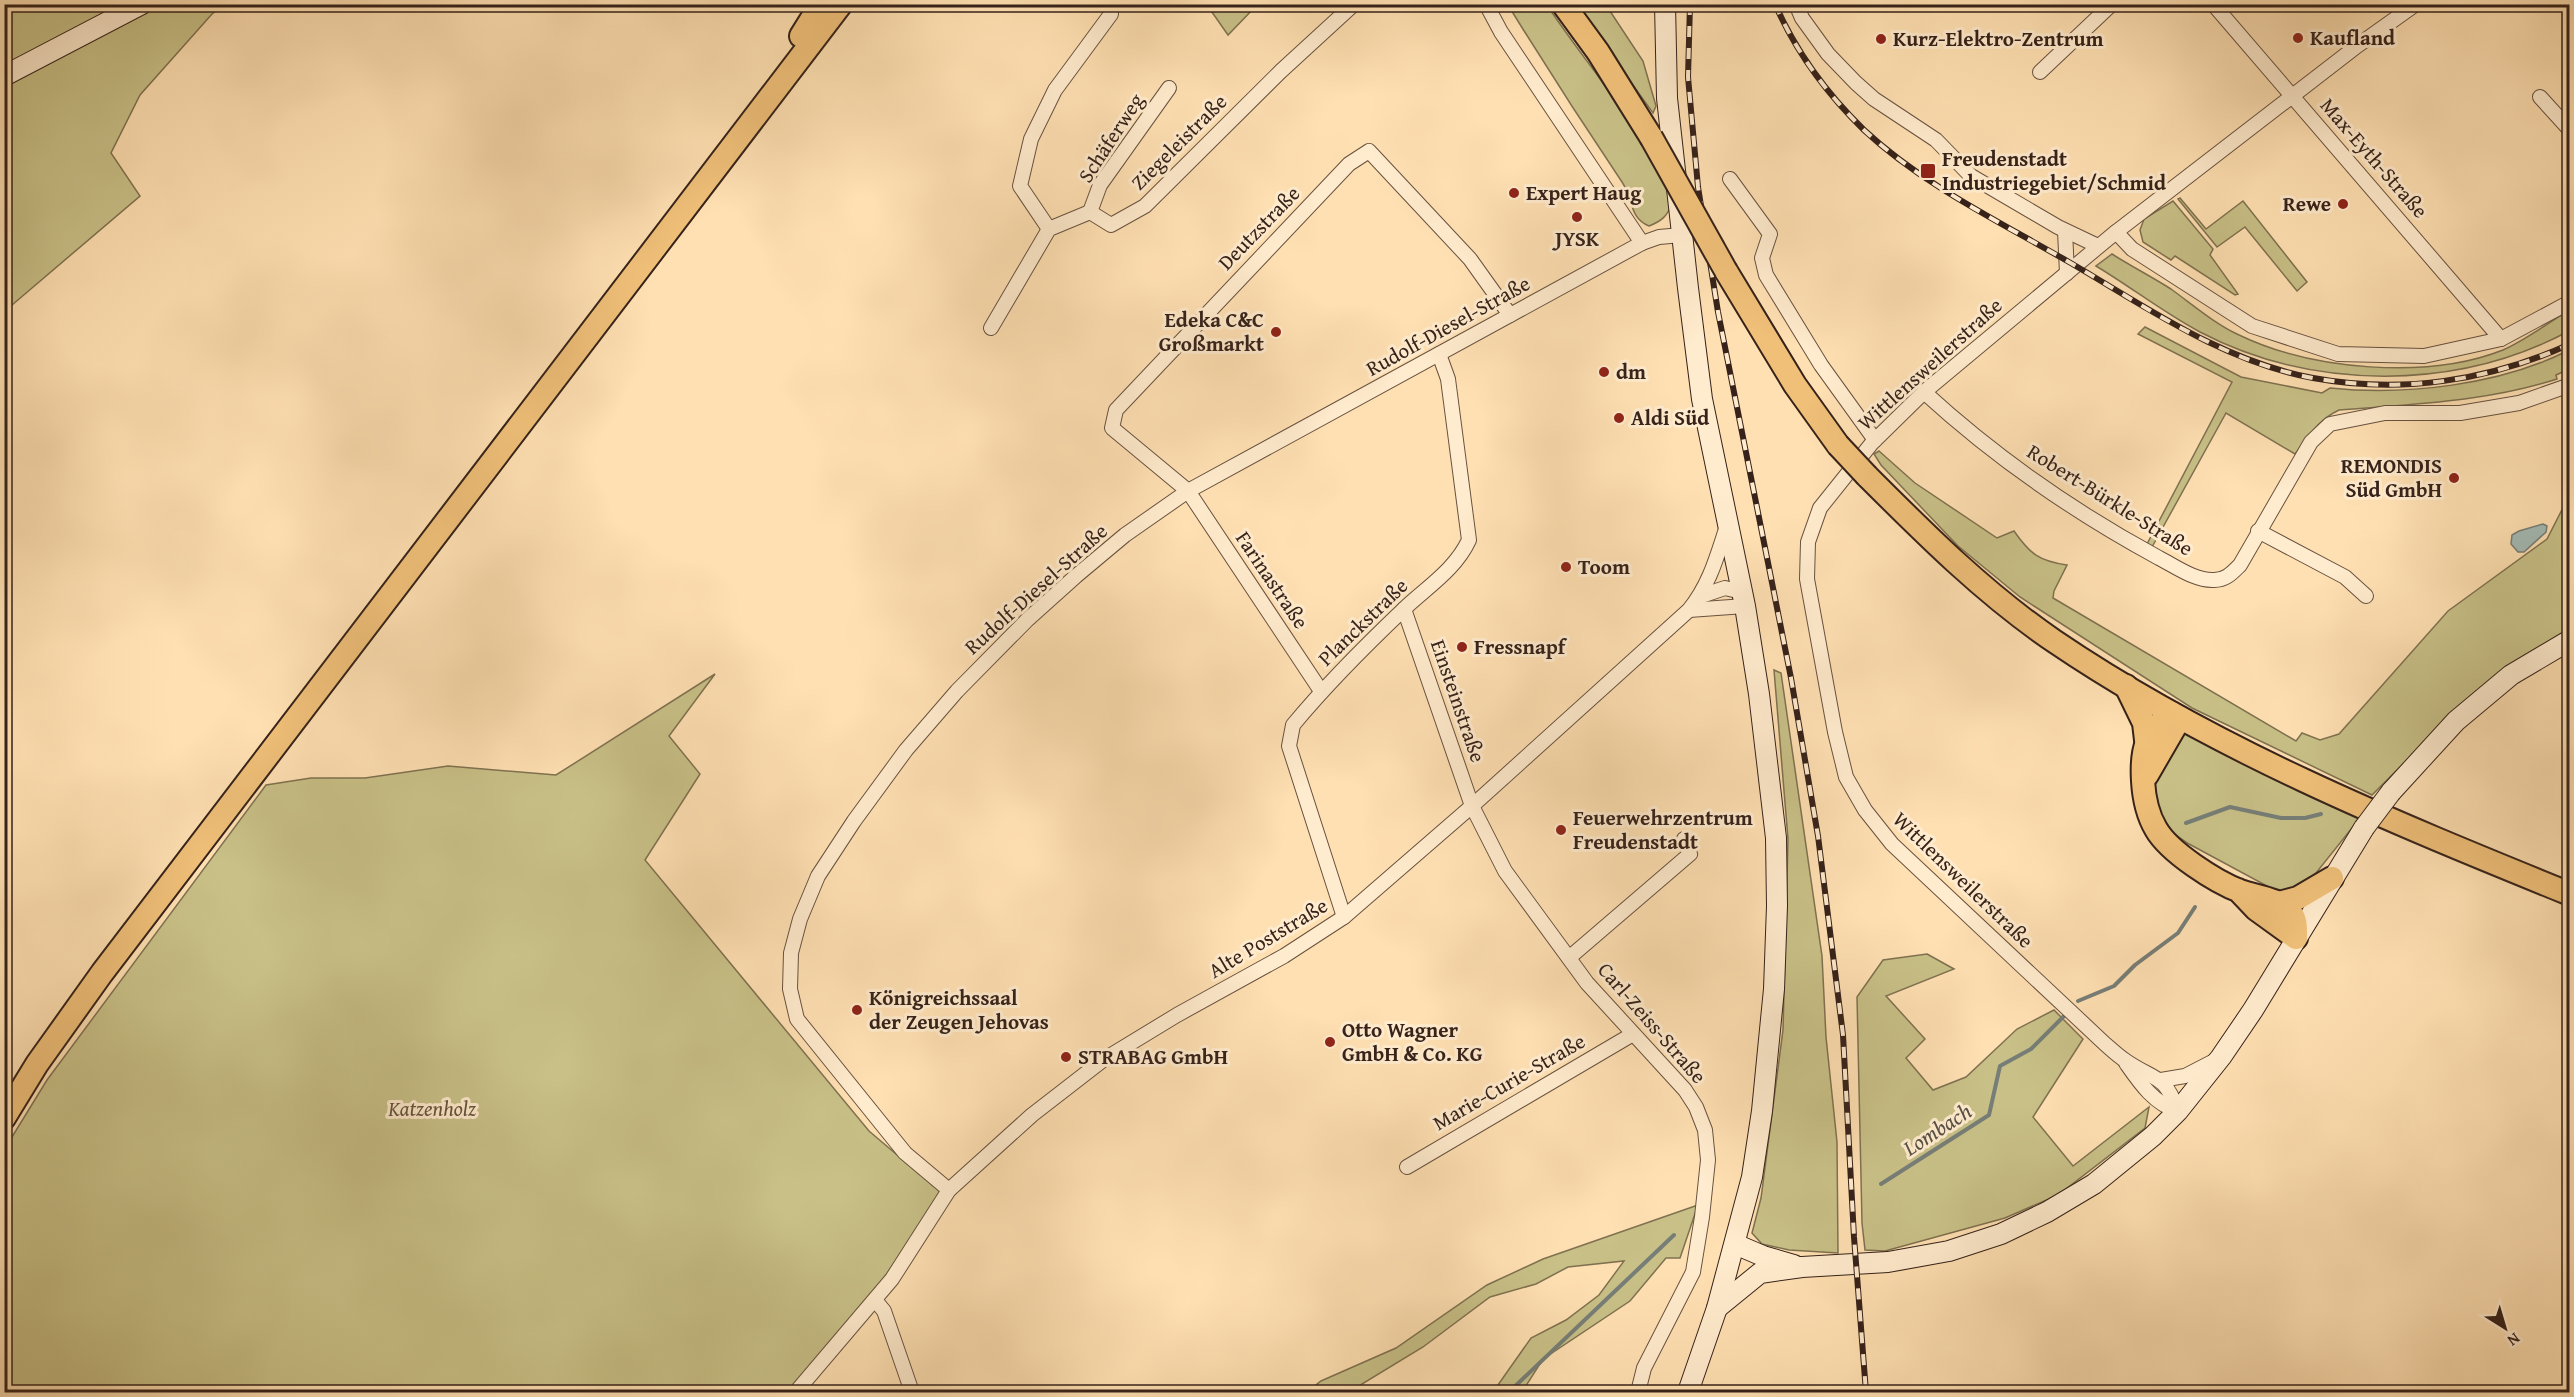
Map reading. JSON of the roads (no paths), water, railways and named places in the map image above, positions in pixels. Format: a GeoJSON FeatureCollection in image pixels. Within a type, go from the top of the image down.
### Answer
{"type":"FeatureCollection","features":[{"type":"Feature","properties":{"kind":"main road"},"geometry":{"type":"LineString","coordinates":[[750,122],[821,4]]}},
{"type":"Feature","properties":{"kind":"main road"},"geometry":{"type":"LineString","coordinates":[[4,1118],[37,1064],[102,973],[841,4]]}},
{"type":"Feature","properties":{"kind":"main road"},"geometry":{"type":"LineString","coordinates":[[1563,4],[1598,52],[1651,137],[1726,271],[1795,385],[1838,445],[1946,555],[2053,640],[2176,715],[2323,789],[2570,894]]}},
{"type":"Feature","properties":{"kind":"main road"},"geometry":{"type":"LineString","coordinates":[[2126,686],[2144,723],[2146,740],[2143,782],[2146,806],[2157,831],[2177,852],[2238,890],[2279,903],[2292,913],[2296,924],[2296,938]]}},
{"type":"Feature","properties":{"kind":"main road"},"geometry":{"type":"LineString","coordinates":[[2146,740],[2154,728],[2176,715]]}},
{"type":"Feature","properties":{"kind":"main road"},"geometry":{"type":"LineString","coordinates":[[2143,782],[2176,715]]}},
{"type":"Feature","properties":{"kind":"main road"},"geometry":{"type":"LineString","coordinates":[[2279,903],[2298,898],[2332,878]]}},
{"type":"Feature","properties":{"kind":"main road"},"geometry":{"type":"LineString","coordinates":[[2238,890],[2256,909],[2296,938]]}},
{"type":"Feature","properties":{"kind":"street"},"geometry":{"type":"LineString","coordinates":[[4,76],[142,4]]}},
{"type":"Feature","properties":{"kind":"street","name":"Ziegeleistraße"},"geometry":{"type":"LineString","coordinates":[[1090,212],[1112,225],[1145,206],[1281,71],[1354,4]]}},
{"type":"Feature","properties":{"kind":"street"},"geometry":{"type":"LineString","coordinates":[[1486,4],[1501,32],[1642,243]]}},
{"type":"Feature","properties":{"kind":"street"},"geometry":{"type":"LineString","coordinates":[[1665,4],[1667,98],[1702,399],[1743,599],[1771,783],[1776,838],[1777,906],[1774,989],[1762,1111],[1752,1177],[1717,1308],[1688,1392]]}},
{"type":"Feature","properties":{"kind":"street"},"geometry":{"type":"LineString","coordinates":[[1796,4],[1802,18],[1828,54],[1874,99],[1936,140],[1971,176],[2065,231],[2098,246]]}},
{"type":"Feature","properties":{"kind":"street"},"geometry":{"type":"LineString","coordinates":[[2040,72],[2112,4]]}},
{"type":"Feature","properties":{"kind":"street","name":"Max-Eyth-Straße"},"geometry":{"type":"LineString","coordinates":[[2213,4],[2501,339]]}},
{"type":"Feature","properties":{"kind":"street","name":"Wittlensweilerstraße"},"geometry":{"type":"LineString","coordinates":[[2178,1111],[2162,1106],[2137,1078],[2126,1061],[1892,844],[1865,810],[1846,777],[1835,732],[1808,579],[1808,542],[1826,500],[1875,440],[1924,392],[2098,246],[2293,95],[2416,4]]}},
{"type":"Feature","properties":{"kind":"street"},"geometry":{"type":"LineString","coordinates":[[1049,229],[1020,186],[1031,139],[1055,90],[1111,14]]}},
{"type":"Feature","properties":{"kind":"street","name":"Schäferweg"},"geometry":{"type":"LineString","coordinates":[[1090,212],[1100,185],[1169,88]]}},
{"type":"Feature","properties":{"kind":"street"},"geometry":{"type":"LineString","coordinates":[[2540,97],[2570,130]]}},
{"type":"Feature","properties":{"kind":"street","name":"Deutzstraße"},"geometry":{"type":"LineString","coordinates":[[1188,491],[1112,428],[1116,410],[1349,164],[1370,151],[1470,259],[1510,315]]}},
{"type":"Feature","properties":{"kind":"street"},"geometry":{"type":"LineString","coordinates":[[1730,179],[1770,234],[1762,258],[1766,275],[1821,365],[1875,440]]}},
{"type":"Feature","properties":{"kind":"street"},"geometry":{"type":"LineString","coordinates":[[991,328],[1049,229],[1090,212]]}},
{"type":"Feature","properties":{"kind":"street"},"geometry":{"type":"LineString","coordinates":[[2065,231],[2067,273]]}},
{"type":"Feature","properties":{"kind":"street"},"geometry":{"type":"LineString","coordinates":[[2116,232],[2132,249],[2252,326],[2338,354],[2424,356],[2501,339],[2570,302]]}},
{"type":"Feature","properties":{"kind":"street","name":"Rudolf-Diesel-Straße"},"geometry":{"type":"LineString","coordinates":[[949,1190],[905,1153],[797,1019],[790,989],[790,962],[800,919],[818,876],[854,821],[906,750],[957,691],[1027,620],[1125,536],[1188,491],[1642,243],[1659,237],[1682,235]]}},
{"type":"Feature","properties":{"kind":"street","name":"Planckstraße"},"geometry":{"type":"LineString","coordinates":[[1344,917],[1289,746],[1293,725],[1321,691],[1404,609],[1452,566],[1463,554],[1469,540],[1448,378],[1439,354]]}},
{"type":"Feature","properties":{"kind":"street","name":"Robert-Bürkle-Straße"},"geometry":{"type":"LineString","coordinates":[[1924,392],[1990,450],[2034,481],[2106,528],[2194,577],[2213,581],[2227,578],[2240,565],[2311,442],[2330,424],[2385,413],[2472,411],[2519,403],[2570,385]]}},
{"type":"Feature","properties":{"kind":"street","name":"Farinastraße"},"geometry":{"type":"LineString","coordinates":[[1188,491],[1321,691]]}},
{"type":"Feature","properties":{"kind":"street","name":"Alte Poststraße"},"geometry":{"type":"LineString","coordinates":[[796,1392],[892,1279],[949,1190],[1032,1115],[1103,1060],[1177,1015],[1284,956],[1344,917],[1472,806],[1689,610],[1701,596],[1714,571],[1727,526]]}},
{"type":"Feature","properties":{"kind":"street"},"geometry":{"type":"LineString","coordinates":[[2258,531],[2345,577],[2366,596]]}},
{"type":"Feature","properties":{"kind":"street"},"geometry":{"type":"LineString","coordinates":[[1701,596],[1725,588],[1743,599]]}},
{"type":"Feature","properties":{"kind":"street"},"geometry":{"type":"LineString","coordinates":[[1689,610],[1743,599]]}},
{"type":"Feature","properties":{"kind":"street","name":"Einsteinstraße"},"geometry":{"type":"LineString","coordinates":[[1404,609],[1472,806]]}},
{"type":"Feature","properties":{"kind":"street"},"geometry":{"type":"LineString","coordinates":[[1717,1308],[1760,1273],[1802,1267],[1888,1262],[1949,1251],[2001,1234],[2047,1212],[2094,1184],[2125,1160],[2178,1111],[2221,1057],[2253,1010],[2364,828],[2391,792],[2456,721],[2511,675],[2570,640]]}},
{"type":"Feature","properties":{"kind":"street","name":"Carl-Zeiss-Straße"},"geometry":{"type":"LineString","coordinates":[[1472,806],[1505,870],[1587,983],[1685,1090],[1696,1107],[1705,1130],[1708,1160],[1693,1272],[1644,1368],[1638,1392]]}},
{"type":"Feature","properties":{"kind":"street"},"geometry":{"type":"LineString","coordinates":[[1570,957],[1690,854],[1684,839]]}},
{"type":"Feature","properties":{"kind":"street","name":"Marie-Curie-Straße"},"geometry":{"type":"LineString","coordinates":[[1407,1167],[1633,1034]]}},
{"type":"Feature","properties":{"kind":"street"},"geometry":{"type":"LineString","coordinates":[[2161,1080],[2185,1076],[2221,1057]]}},
{"type":"Feature","properties":{"kind":"street","name":"Wittlensweilerstraße"},"geometry":{"type":"LineString","coordinates":[[2126,1061],[2161,1080]]}},
{"type":"Feature","properties":{"kind":"street"},"geometry":{"type":"LineString","coordinates":[[2161,1080],[2171,1092],[2178,1111]]}},
{"type":"Feature","properties":{"kind":"street"},"geometry":{"type":"LineString","coordinates":[[1733,1251],[1763,1256],[1802,1267]]}},
{"type":"Feature","properties":{"kind":"street"},"geometry":{"type":"LineString","coordinates":[[1733,1251],[1760,1273]]}},
{"type":"Feature","properties":{"kind":"street"},"geometry":{"type":"LineString","coordinates":[[874,1300],[884,1311],[912,1392]]}},
{"type":"Feature","properties":{"kind":"water"},"geometry":{"type":"Polygon","coordinates":[[[2543,524],[2547,526],[2546,532],[2524,552],[2518,552],[2511,544],[2512,535],[2543,524]]]}},
{"type":"Feature","properties":{"kind":"waterway","name":"Lombach"},"geometry":{"type":"LineString","coordinates":[[2186,823],[2230,807],[2281,818],[2305,818],[2321,814]]}},
{"type":"Feature","properties":{"kind":"waterway","name":"Lombach"},"geometry":{"type":"LineString","coordinates":[[2078,1001],[2114,986],[2135,965],[2178,933],[2195,907]]}},
{"type":"Feature","properties":{"kind":"waterway","name":"Lombach"},"geometry":{"type":"LineString","coordinates":[[1881,1184],[1989,1115],[2000,1066],[2031,1049],[2065,1015]]}},
{"type":"Feature","properties":{"kind":"waterway","name":"Lombach"},"geometry":{"type":"LineString","coordinates":[[1509,1392],[1674,1235]]}},
{"type":"Feature","properties":{"kind":"railway"},"geometry":{"type":"LineString","coordinates":[[1690,4],[1688,77],[1698,187],[1718,312],[1791,678],[1818,836],[1843,1035],[1854,1237],[1866,1392]]}},
{"type":"Feature","properties":{"kind":"railway"},"geometry":{"type":"LineString","coordinates":[[1775,4],[1813,72],[1850,116],[1887,150],[1963,202],[2186,331],[2217,346],[2280,370],[2313,378],[2379,385],[2444,381],[2476,375],[2539,357],[2570,344]]}},
{"type":"Feature","properties":{"kind":"place","name":"Kaufland"},"geometry":{"type":"Point","coordinates":[2298,38]}},
{"type":"Feature","properties":{"kind":"place","name":"Kurz-Elektro-Zentrum"},"geometry":{"type":"Point","coordinates":[1881,39]}},
{"type":"Feature","properties":{"kind":"place","name":"Freudenstadt Industriegebiet/Schmid"},"geometry":{"type":"Point","coordinates":[1928,171]}},
{"type":"Feature","properties":{"kind":"place","name":"Expert Haug"},"geometry":{"type":"Point","coordinates":[1514,193]}},
{"type":"Feature","properties":{"kind":"place","name":"Rewe"},"geometry":{"type":"Point","coordinates":[2343,204]}},
{"type":"Feature","properties":{"kind":"place","name":"JYSK"},"geometry":{"type":"Point","coordinates":[1577,217]}},
{"type":"Feature","properties":{"kind":"place","name":"Edeka C&C Großmarkt"},"geometry":{"type":"Point","coordinates":[1276,332]}},
{"type":"Feature","properties":{"kind":"place","name":"dm"},"geometry":{"type":"Point","coordinates":[1604,372]}},
{"type":"Feature","properties":{"kind":"place","name":"Aldi Süd"},"geometry":{"type":"Point","coordinates":[1619,418]}},
{"type":"Feature","properties":{"kind":"place","name":"REMONDIS Süd GmbH"},"geometry":{"type":"Point","coordinates":[2454,478]}},
{"type":"Feature","properties":{"kind":"place","name":"Toom"},"geometry":{"type":"Point","coordinates":[1566,567]}},
{"type":"Feature","properties":{"kind":"place","name":"Fressnapf"},"geometry":{"type":"Point","coordinates":[1462,647]}},
{"type":"Feature","properties":{"kind":"place","name":"Feuerwehrzentrum Freudenstadt"},"geometry":{"type":"Point","coordinates":[1561,830]}},
{"type":"Feature","properties":{"kind":"place","name":"Königreichssaal der Zeugen Jehovas"},"geometry":{"type":"Point","coordinates":[857,1010]}},
{"type":"Feature","properties":{"kind":"place","name":"Otto Wagner GmbH & Co. KG"},"geometry":{"type":"Point","coordinates":[1330,1042]}},
{"type":"Feature","properties":{"kind":"place","name":"STRABAG GmbH"},"geometry":{"type":"Point","coordinates":[1066,1057]}},
{"type":"Feature","properties":{"kind":"park label","name":"Katzenholz"},"geometry":{"type":"Point","coordinates":[432,1109]}}]}
